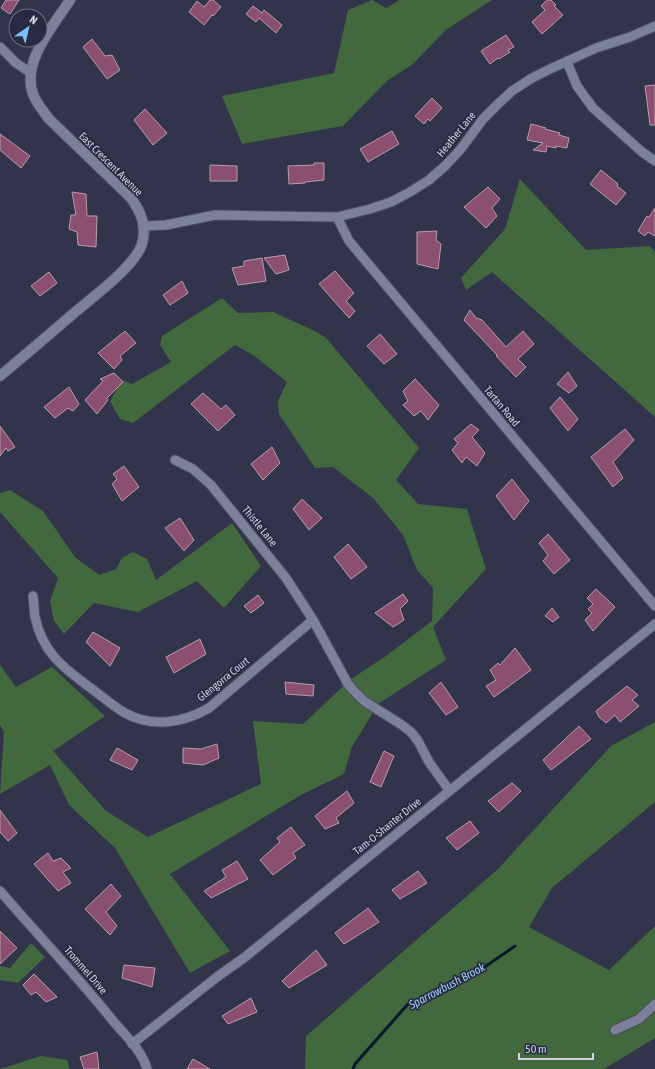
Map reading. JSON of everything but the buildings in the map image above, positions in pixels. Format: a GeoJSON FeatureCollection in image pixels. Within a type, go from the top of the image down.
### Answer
{"type":"FeatureCollection","features":[{"type":"Feature","properties":{"kind":"street","name":"East Crescent Avenue"},"geometry":{"type":"LineString","coordinates":[[0,376],[128,265],[136,256],[144,236],[144,226],[138,208],[131,198],[48,118],[33,95],[30,83],[35,56],[41,44],[70,0]]}},
{"type":"Feature","properties":{"kind":"street","name":"Heather Lane"},"geometry":{"type":"LineString","coordinates":[[144,226],[166,225],[215,216],[337,217],[391,202],[429,180],[450,161],[483,119],[512,91],[532,78],[596,48],[630,37],[655,26]]}},
{"type":"Feature","properties":{"kind":"street"},"geometry":{"type":"LineString","coordinates":[[0,46],[16,62],[31,73]]}},
{"type":"Feature","properties":{"kind":"street"},"geometry":{"type":"LineString","coordinates":[[567,62],[577,86],[592,108],[642,152],[655,161]]}},
{"type":"Feature","properties":{"kind":"street","name":"Tartan Road"},"geometry":{"type":"LineString","coordinates":[[337,217],[349,241],[655,606]]}},
{"type":"Feature","properties":{"kind":"street","name":"Thistle Lane"},"geometry":{"type":"LineString","coordinates":[[175,460],[193,469],[211,486],[286,578],[313,620]]}},
{"type":"Feature","properties":{"kind":"street","name":"Glengorra Court"},"geometry":{"type":"LineString","coordinates":[[33,596],[35,616],[39,631],[53,656],[64,668],[114,706],[139,719],[154,722],[182,720],[209,708],[313,620]]}},
{"type":"Feature","properties":{"kind":"street"},"geometry":{"type":"LineString","coordinates":[[313,620],[348,684],[364,700],[411,732],[418,741],[429,762],[449,790]]}},
{"type":"Feature","properties":{"kind":"street","name":"Tam-O-Shanter Drive"},"geometry":{"type":"LineString","coordinates":[[132,1044],[217,977],[245,957],[655,624]]}},
{"type":"Feature","properties":{"kind":"street","name":"Trommel Drive"},"geometry":{"type":"LineString","coordinates":[[0,891],[92,995],[132,1044],[140,1055],[147,1069]]}},
{"type":"Feature","properties":{"kind":"street"},"geometry":{"type":"LineString","coordinates":[[615,1030],[639,1019],[655,1004]]}},
{"type":"Feature","properties":{"kind":"green space"},"geometry":{"type":"Polygon","coordinates":[[[372,0],[386,8],[399,0],[492,0],[446,30],[413,64],[387,81],[343,126],[242,144],[222,96],[334,73],[348,10],[372,0]]]}},
{"type":"Feature","properties":{"kind":"green space"},"geometry":{"type":"Polygon","coordinates":[[[520,179],[586,250],[650,246],[655,252],[655,417],[492,272],[466,290],[461,278],[505,229],[520,179]]]}},
{"type":"Feature","properties":{"kind":"green space"},"geometry":{"type":"Polygon","coordinates":[[[222,298],[238,313],[273,312],[317,332],[326,338],[419,448],[396,480],[418,504],[467,509],[486,569],[433,627],[446,660],[378,704],[352,747],[344,774],[301,795],[170,874],[230,951],[190,973],[115,848],[69,805],[50,765],[0,794],[4,732],[0,725],[0,665],[16,687],[52,667],[105,716],[53,751],[106,811],[148,837],[261,784],[253,721],[303,724],[351,679],[386,656],[432,621],[433,588],[417,570],[403,535],[373,498],[333,467],[315,468],[279,414],[278,401],[287,382],[253,355],[235,345],[133,423],[120,419],[110,401],[122,380],[132,384],[171,362],[160,345],[162,336],[222,298]]]}},
{"type":"Feature","properties":{"kind":"green space"},"geometry":{"type":"Polygon","coordinates":[[[10,490],[43,511],[75,557],[99,575],[116,569],[122,558],[133,552],[147,559],[156,580],[232,523],[261,566],[224,608],[197,581],[138,612],[94,603],[64,634],[54,621],[50,601],[58,578],[0,512],[0,493],[10,490]]]}},
{"type":"Feature","properties":{"kind":"green space"},"geometry":{"type":"Polygon","coordinates":[[[655,722],[655,802],[552,888],[529,927],[609,970],[655,926],[655,1038],[604,1069],[305,1069],[306,1036],[498,869],[611,746],[655,722]]]}},
{"type":"Feature","properties":{"kind":"green space"},"geometry":{"type":"Polygon","coordinates":[[[31,943],[45,957],[18,983],[0,980],[0,966],[10,968],[31,943]]]}},
{"type":"Feature","properties":{"kind":"green space"},"geometry":{"type":"Polygon","coordinates":[[[41,1056],[67,1060],[70,1069],[0,1069],[41,1056]]]}},
{"type":"Feature","properties":{"kind":"waterway","name":"Sparrowbush Brook"},"geometry":{"type":"LineString","coordinates":[[353,1069],[355,1064],[408,1004],[473,975],[515,946]]}}]}
